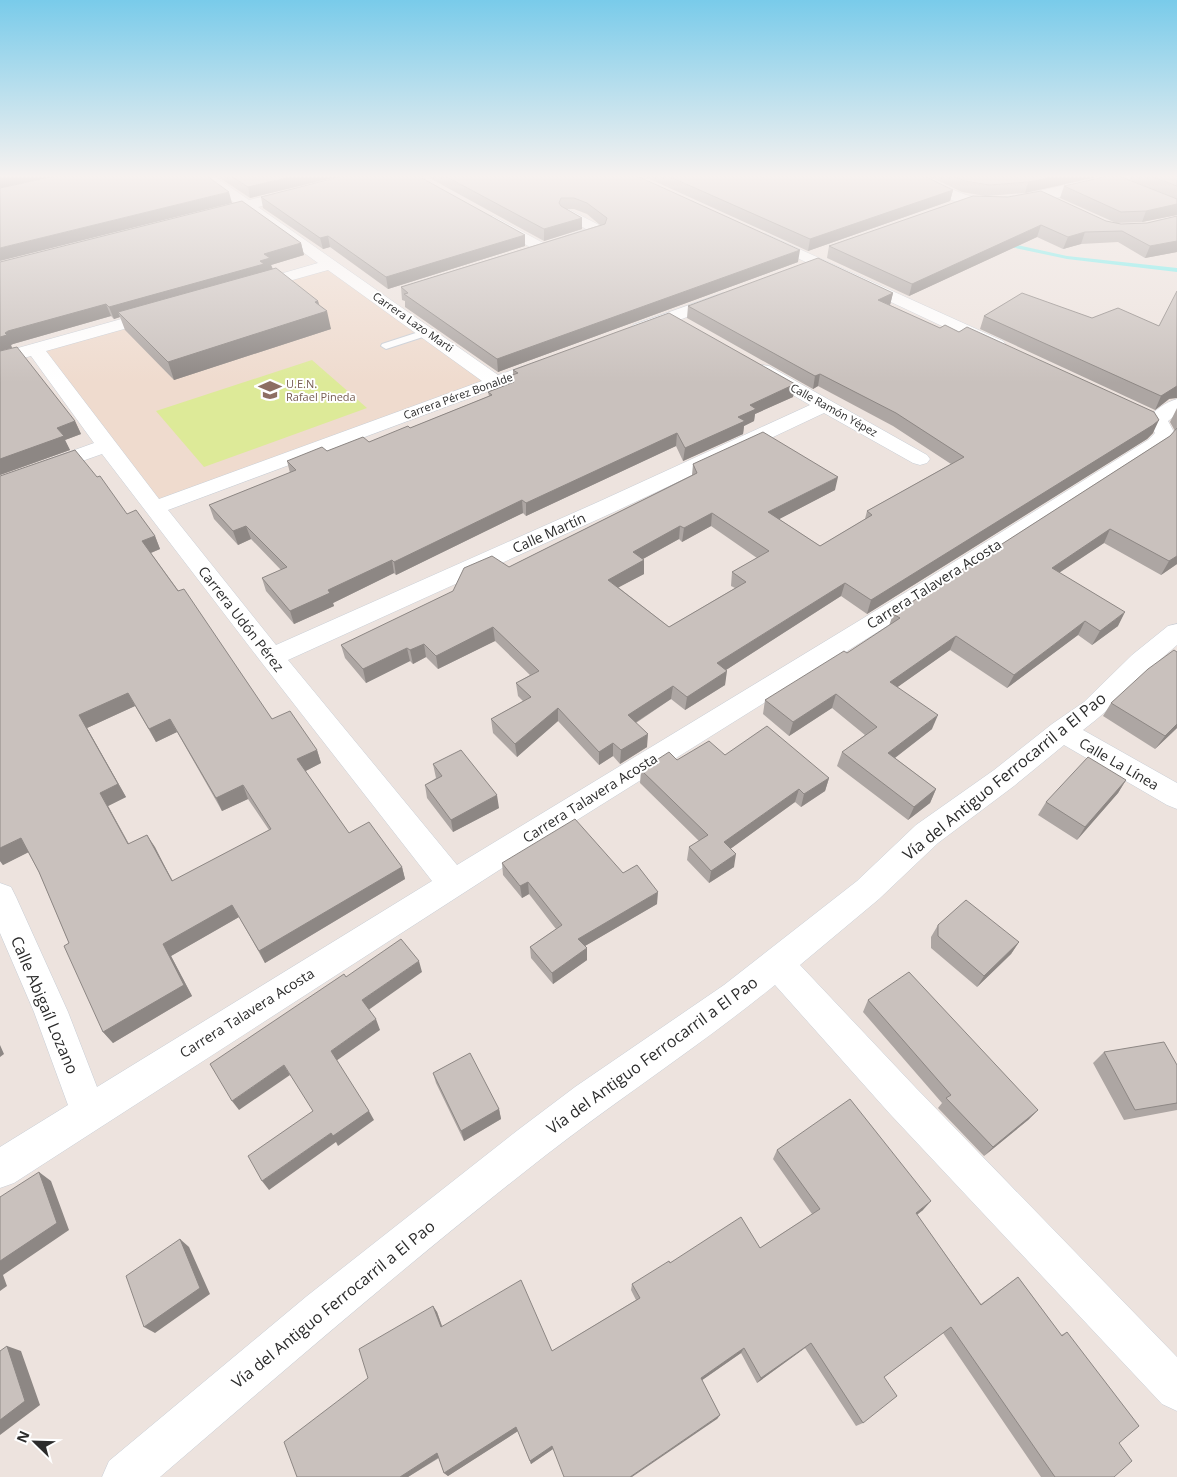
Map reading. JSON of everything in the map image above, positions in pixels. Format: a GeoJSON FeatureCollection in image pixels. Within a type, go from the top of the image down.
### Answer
{"type":"FeatureCollection","features":[{"type":"Feature","properties":{"kind":"street","name":"Carrera Lazo Marti"},"geometry":{"type":"LineString","coordinates":[[304,245],[496,382]]}},
{"type":"Feature","properties":{"kind":"street"},"geometry":{"type":"LineString","coordinates":[[537,245],[542,248]]}},
{"type":"Feature","properties":{"kind":"street"},"geometry":{"type":"LineString","coordinates":[[523,254],[552,245]]}},
{"type":"Feature","properties":{"kind":"street"},"geometry":{"type":"LineString","coordinates":[[780,245],[1014,353]]}},
{"type":"Feature","properties":{"kind":"street"},"geometry":{"type":"LineString","coordinates":[[232,292],[331,264]]}},
{"type":"Feature","properties":{"kind":"street"},"geometry":{"type":"LineString","coordinates":[[623,335],[744,290]]}},
{"type":"Feature","properties":{"kind":"street"},"geometry":{"type":"LineString","coordinates":[[381,299],[400,293]]}},
{"type":"Feature","properties":{"kind":"street"},"geometry":{"type":"LineString","coordinates":[[0,359],[168,311]]}},
{"type":"Feature","properties":{"kind":"street"},"geometry":{"type":"LineString","coordinates":[[669,317],[687,327]]}},
{"type":"Feature","properties":{"kind":"street","name":"Carrera Udón Pérez"},"geometry":{"type":"LineString","coordinates":[[35,349],[154,508],[453,884]]}},
{"type":"Feature","properties":{"kind":"street","name":"Carrera Pérez Bonalde"},"geometry":{"type":"LineString","coordinates":[[154,508],[559,358]]}},
{"type":"Feature","properties":{"kind":"street","name":"Calle Ramón Yépez"},"geometry":{"type":"LineString","coordinates":[[747,361],[920,459]]}},
{"type":"Feature","properties":{"kind":"street","name":"Calle Martín"},"geometry":{"type":"LineString","coordinates":[[271,657],[597,511],[825,405]]}},
{"type":"Feature","properties":{"kind":"street","name":"Carrera Talavera Acosta"},"geometry":{"type":"LineString","coordinates":[[0,1170],[453,884],[911,600],[1155,444],[1163,422]]}},
{"type":"Feature","properties":{"kind":"street"},"geometry":{"type":"LineString","coordinates":[[0,484],[107,445]]}},
{"type":"Feature","properties":{"kind":"street","name":"Vía del Antiguo Ferrocarril a El Pao"},"geometry":{"type":"LineString","coordinates":[[125,1477],[322,1311],[531,1143],[777,964],[868,890],[928,834],[1004,778],[1092,709],[1141,661],[1177,632]]}},
{"type":"Feature","properties":{"kind":"street","name":"Calle La Línea"},"geometry":{"type":"LineString","coordinates":[[1062,731],[1177,797]]}},
{"type":"Feature","properties":{"kind":"street","name":"Calle Abigaíl Lozano"},"geometry":{"type":"LineString","coordinates":[[0,897],[51,1012],[89,1113]]}},
{"type":"Feature","properties":{"kind":"street"},"geometry":{"type":"LineString","coordinates":[[777,964],[903,1101],[1089,1295],[1177,1390]]}},
{"type":"Feature","properties":{"kind":"lane"},"geometry":{"type":"LineString","coordinates":[[386,346],[428,332]]}},
{"type":"Feature","properties":{"kind":"shaded area","name":"U.E.N. Rafael Pineda"},"geometry":{"type":"Polygon","coordinates":[[[331,264],[496,382],[154,508],[35,349],[331,264]]]}},
{"type":"Feature","properties":{"kind":"green space"},"geometry":{"type":"Polygon","coordinates":[[[312,360],[367,408],[204,467],[156,411],[312,360]]]}},
{"type":"Feature","properties":{"kind":"building"},"geometry":{"type":"Polygon","coordinates":[[[0,245],[13,245],[0,248],[0,245]]]}},
{"type":"Feature","properties":{"kind":"building"},"geometry":{"type":"Polygon","coordinates":[[[68,245],[295,245],[264,254],[270,258],[260,261],[264,264],[109,307],[106,304],[8,331],[5,333],[7,335],[0,337],[0,262],[68,245]]]}},
{"type":"Feature","properties":{"kind":"building"},"geometry":{"type":"Polygon","coordinates":[[[341,245],[492,245],[386,277],[341,245]]]}},
{"type":"Feature","properties":{"kind":"building"},"geometry":{"type":"Polygon","coordinates":[[[537,245],[789,245],[800,250],[497,359],[404,294],[408,293],[401,287],[537,245]]]}},
{"type":"Feature","properties":{"kind":"building"},"geometry":{"type":"Polygon","coordinates":[[[832,245],[997,245],[912,284],[829,246],[832,245]]]}},
{"type":"Feature","properties":{"kind":"building"},"geometry":{"type":"Polygon","coordinates":[[[818,258],[893,293],[878,300],[940,328],[945,325],[959,332],[967,327],[1154,412],[1159,420],[871,600],[845,583],[717,663],[727,671],[687,697],[673,686],[628,715],[648,734],[621,750],[613,743],[599,752],[558,708],[515,744],[491,719],[531,697],[516,683],[539,671],[493,627],[436,656],[424,644],[410,650],[407,648],[363,669],[341,645],[453,591],[464,568],[492,556],[509,567],[697,473],[693,464],[763,432],[838,477],[768,512],[820,546],[872,515],[867,511],[964,457],[896,413],[820,374],[815,376],[688,306],[818,258]],[[712,513],[684,528],[680,526],[633,552],[644,560],[608,580],[669,627],[746,582],[732,572],[769,551],[712,513]]]}},
{"type":"Feature","properties":{"kind":"building"},"geometry":{"type":"Polygon","coordinates":[[[276,268],[318,301],[315,302],[327,311],[168,362],[118,312],[276,268]]]}},
{"type":"Feature","properties":{"kind":"building"},"geometry":{"type":"Polygon","coordinates":[[[1177,291],[1177,386],[1161,396],[984,316],[1022,293],[1092,318],[1118,308],[1159,326],[1177,291]]]}},
{"type":"Feature","properties":{"kind":"building"},"geometry":{"type":"Polygon","coordinates":[[[669,313],[795,384],[750,405],[756,409],[738,417],[745,421],[685,448],[677,433],[526,503],[522,500],[394,562],[392,560],[328,590],[330,593],[290,611],[262,578],[287,567],[246,526],[233,531],[209,505],[296,470],[287,461],[322,447],[327,451],[363,437],[369,442],[408,426],[410,428],[492,395],[488,392],[514,382],[507,377],[518,373],[513,370],[669,313]]]}},
{"type":"Feature","properties":{"kind":"building"},"geometry":{"type":"Polygon","coordinates":[[[17,347],[75,421],[57,428],[64,436],[0,459],[0,351],[17,347]]]}},
{"type":"Feature","properties":{"kind":"building"},"geometry":{"type":"Polygon","coordinates":[[[1177,428],[1177,556],[1169,561],[1110,529],[1052,568],[1125,612],[1100,631],[1085,621],[1014,675],[956,636],[890,682],[938,715],[888,753],[936,789],[914,807],[842,752],[877,727],[836,694],[793,722],[765,700],[844,651],[847,653],[900,618],[893,614],[1170,436],[1177,428]]]}},
{"type":"Feature","properties":{"kind":"building"},"geometry":{"type":"Polygon","coordinates":[[[75,450],[97,477],[100,476],[127,514],[136,510],[155,536],[142,541],[178,591],[184,589],[272,719],[290,711],[317,750],[297,759],[349,833],[369,822],[402,867],[259,951],[232,905],[163,944],[184,985],[103,1032],[64,946],[69,943],[39,872],[21,838],[0,848],[0,476],[75,450]],[[128,693],[79,715],[118,784],[100,793],[128,844],[147,835],[172,881],[271,829],[243,785],[216,798],[170,719],[149,729],[128,693]]]}},
{"type":"Feature","properties":{"kind":"building"},"geometry":{"type":"Polygon","coordinates":[[[1174,650],[1177,652],[1177,724],[1165,736],[1111,703],[1148,669],[1174,650]]]}},
{"type":"Feature","properties":{"kind":"building"},"geometry":{"type":"Polygon","coordinates":[[[767,726],[829,778],[804,794],[799,789],[724,842],[736,854],[711,871],[689,847],[708,835],[641,770],[669,752],[677,760],[709,741],[725,755],[767,726]]]}},
{"type":"Feature","properties":{"kind":"building"},"geometry":{"type":"Polygon","coordinates":[[[461,750],[497,795],[451,820],[425,785],[442,776],[433,764],[461,750]]]}},
{"type":"Feature","properties":{"kind":"building"},"geometry":{"type":"Polygon","coordinates":[[[1088,757],[1126,780],[1085,827],[1046,802],[1088,757]]]}},
{"type":"Feature","properties":{"kind":"building"},"geometry":{"type":"Polygon","coordinates":[[[575,819],[623,873],[637,865],[658,892],[578,939],[587,948],[552,973],[530,947],[562,925],[528,882],[520,886],[502,863],[575,819]]]}},
{"type":"Feature","properties":{"kind":"building"},"geometry":{"type":"Polygon","coordinates":[[[966,900],[1019,942],[984,976],[938,936],[938,925],[966,900]]]}},
{"type":"Feature","properties":{"kind":"building"},"geometry":{"type":"Polygon","coordinates":[[[401,939],[419,961],[362,1000],[376,1019],[331,1051],[369,1111],[333,1136],[331,1133],[262,1181],[248,1156],[313,1111],[284,1065],[232,1101],[210,1064],[344,974],[346,977],[401,939]]]}},
{"type":"Feature","properties":{"kind":"building"},"geometry":{"type":"Polygon","coordinates":[[[909,972],[1038,1110],[993,1147],[946,1098],[951,1095],[868,1000],[909,972]]]}},
{"type":"Feature","properties":{"kind":"building"},"geometry":{"type":"Polygon","coordinates":[[[1164,1042],[1177,1065],[1177,1103],[1135,1110],[1104,1052],[1164,1042]]]}},
{"type":"Feature","properties":{"kind":"building"},"geometry":{"type":"Polygon","coordinates":[[[470,1053],[499,1109],[461,1131],[433,1073],[470,1053]]]}},
{"type":"Feature","properties":{"kind":"building"},"geometry":{"type":"Polygon","coordinates":[[[850,1099],[931,1201],[916,1213],[981,1305],[1018,1277],[1062,1336],[1067,1332],[1139,1426],[1119,1443],[1132,1461],[1114,1477],[1055,1477],[951,1327],[884,1377],[897,1396],[863,1423],[811,1343],[761,1378],[744,1348],[701,1378],[720,1415],[630,1477],[564,1477],[552,1446],[530,1461],[516,1427],[444,1473],[437,1453],[400,1477],[297,1477],[284,1442],[368,1378],[359,1349],[433,1306],[441,1327],[521,1280],[552,1351],[640,1298],[632,1284],[669,1261],[670,1263],[741,1217],[760,1248],[820,1209],[777,1150],[850,1099]]]}},
{"type":"Feature","properties":{"kind":"building"},"geometry":{"type":"Polygon","coordinates":[[[39,1172],[57,1223],[0,1261],[0,1197],[39,1172]]]}},
{"type":"Feature","properties":{"kind":"building"},"geometry":{"type":"Polygon","coordinates":[[[180,1239],[200,1288],[144,1327],[126,1276],[180,1239]]]}},
{"type":"Feature","properties":{"kind":"building"},"geometry":{"type":"Polygon","coordinates":[[[7,1346],[25,1401],[0,1420],[0,1351],[7,1346]]]}},
{"type":"Feature","properties":{"kind":"waterway"},"geometry":{"type":"LineString","coordinates":[[1007,245],[1067,258],[1177,270]]}},
{"type":"Feature","properties":{"kind":"place","name":"U.E.N. Rafael Pineda"},"geometry":{"type":"Point","coordinates":[270,390]}}]}
